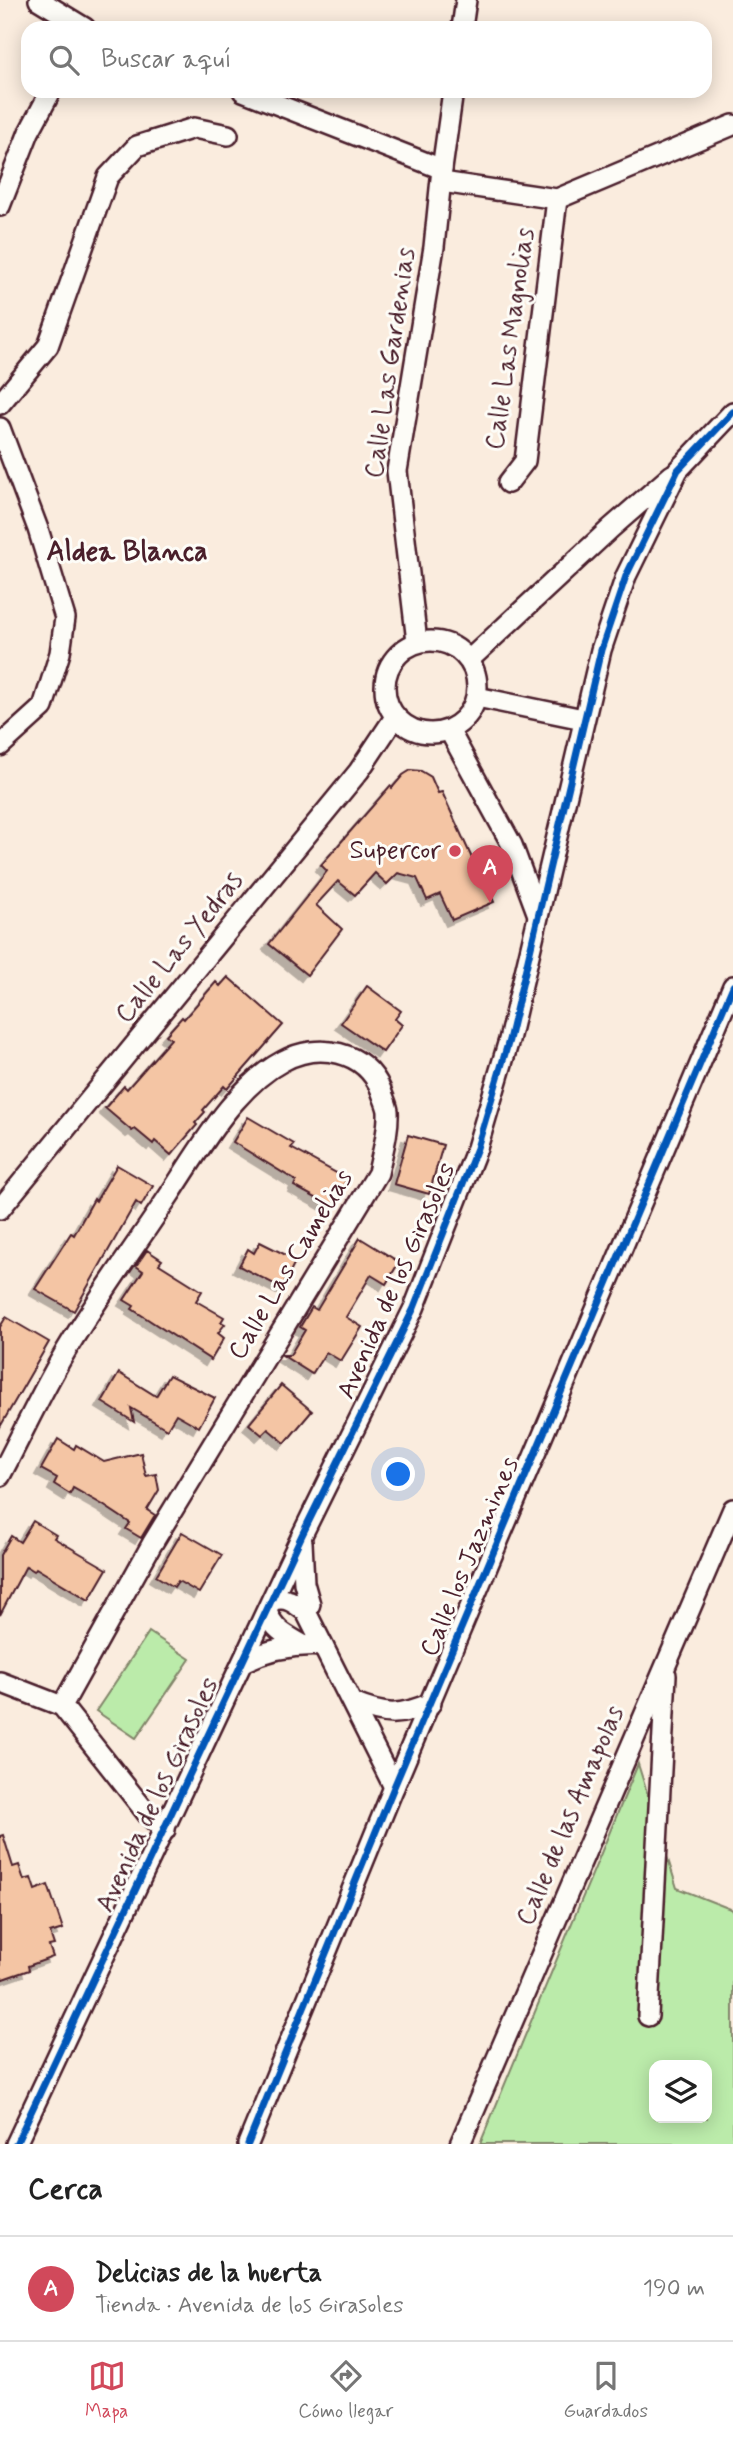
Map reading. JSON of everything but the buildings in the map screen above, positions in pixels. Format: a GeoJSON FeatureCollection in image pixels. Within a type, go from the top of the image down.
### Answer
{"type":"FeatureCollection","features":[{"type":"Feature","properties":{"kind":"street"},"geometry":{"type":"LineString","coordinates":[[39,0],[74,21]]}},
{"type":"Feature","properties":{"kind":"street"},"geometry":{"type":"LineString","coordinates":[[463,21],[466,0]]}},
{"type":"Feature","properties":{"kind":"street"},"geometry":{"type":"LineString","coordinates":[[0,205],[29,132],[47,98]]}},
{"type":"Feature","properties":{"kind":"street"},"geometry":{"type":"LineString","coordinates":[[259,98],[442,176],[557,199],[733,125]]}},
{"type":"Feature","properties":{"kind":"street","name":"Calle Las Gardenias"},"geometry":{"type":"LineString","coordinates":[[417,642],[397,471],[434,247],[452,98]]}},
{"type":"Feature","properties":{"kind":"street"},"geometry":{"type":"LineString","coordinates":[[0,404],[48,346],[108,177],[137,146],[194,128],[228,135]]}},
{"type":"Feature","properties":{"kind":"street","name":"Calle Las Magnolias"},"geometry":{"type":"LineString","coordinates":[[508,483],[525,461],[557,199]]}},
{"type":"Feature","properties":{"kind":"street","name":"Avenida de los Girasoles"},"geometry":{"type":"LineString","coordinates":[[16,2144],[302,1535],[414,1308],[477,1148],[509,1040],[583,719],[601,650],[626,576],[678,470],[733,412]]}},
{"type":"Feature","properties":{"kind":"street"},"geometry":{"type":"LineString","coordinates":[[0,428],[38,529],[65,618],[60,653],[44,707],[0,746]]}},
{"type":"Feature","properties":{"kind":"street"},"geometry":{"type":"LineString","coordinates":[[470,660],[611,528],[678,470]]}},
{"type":"Feature","properties":{"kind":"street"},"geometry":{"type":"LineString","coordinates":[[437,640],[455,647],[470,660],[477,678],[477,697],[471,711],[461,722],[449,730],[434,734],[406,727],[395,717],[386,701],[384,682],[389,665],[401,650],[417,642],[437,640]]}},
{"type":"Feature","properties":{"kind":"street"},"geometry":{"type":"LineString","coordinates":[[477,697],[583,719]]}},
{"type":"Feature","properties":{"kind":"street","name":"Calle Las Yedras"},"geometry":{"type":"LineString","coordinates":[[0,1209],[359,771],[395,717]]}},
{"type":"Feature","properties":{"kind":"street"},"geometry":{"type":"LineString","coordinates":[[449,730],[512,845],[538,915]]}},
{"type":"Feature","properties":{"kind":"street","name":"Calle los Jazmines"},"geometry":{"type":"LineString","coordinates":[[247,2144],[394,1787],[733,986]]}},
{"type":"Feature","properties":{"kind":"street","name":"Calle Las Camelias"},"geometry":{"type":"LineString","coordinates":[[0,1476],[69,1345],[219,1122],[258,1078],[283,1061],[303,1052],[317,1050],[334,1051],[352,1058],[369,1070],[388,1108],[387,1133],[378,1173],[152,1544],[62,1706]]}},
{"type":"Feature","properties":{"kind":"street","name":"Calle de las Amapolas"},"geometry":{"type":"LineString","coordinates":[[460,2144],[733,1509]]}},
{"type":"Feature","properties":{"kind":"street"},"geometry":{"type":"LineString","coordinates":[[302,1535],[304,1583],[310,1604],[306,1612],[313,1645],[353,1703],[394,1787]]}},
{"type":"Feature","properties":{"kind":"street"},"geometry":{"type":"LineString","coordinates":[[306,1612],[286,1599],[279,1598],[270,1606],[272,1624],[281,1633],[313,1645]]}},
{"type":"Feature","properties":{"kind":"street"},"geometry":{"type":"LineString","coordinates":[[244,1661],[263,1652],[313,1645]]}},
{"type":"Feature","properties":{"kind":"street"},"geometry":{"type":"LineString","coordinates":[[648,2016],[666,1660]]}},
{"type":"Feature","properties":{"kind":"street"},"geometry":{"type":"LineString","coordinates":[[0,1682],[62,1706],[149,1816],[165,1829]]}},
{"type":"Feature","properties":{"kind":"street"},"geometry":{"type":"LineString","coordinates":[[353,1703],[376,1712],[407,1714],[431,1703]]}},
{"type":"Feature","properties":{"kind":"green space"},"geometry":{"type":"Polygon","coordinates":[[[149,1632],[190,1659],[136,1738],[96,1711],[149,1632]]]}},
{"type":"Feature","properties":{"kind":"green space"},"geometry":{"type":"Polygon","coordinates":[[[638,1764],[677,1888],[733,1910],[733,2144],[480,2144],[638,1764]]]}},
{"type":"Feature","properties":{"kind":"cycle path"},"geometry":{"type":"LineString","coordinates":[[16,2144],[302,1535],[414,1308],[477,1148],[509,1040],[601,650],[626,576],[678,470],[733,412]]}},
{"type":"Feature","properties":{"kind":"cycle path"},"geometry":{"type":"LineString","coordinates":[[248,2144],[394,1787],[733,986]]}},
{"type":"Feature","properties":{"kind":"place","name":"Supercor"},"geometry":{"type":"Point","coordinates":[455,851]}},
{"type":"Feature","properties":{"kind":"place","name":"Delicias de la huerta"},"geometry":{"type":"Point","coordinates":[490,903]}},
{"type":"Feature","properties":{"kind":"district","name":"Aldea Blanca"},"geometry":{"type":"Point","coordinates":[127,552]}}]}
